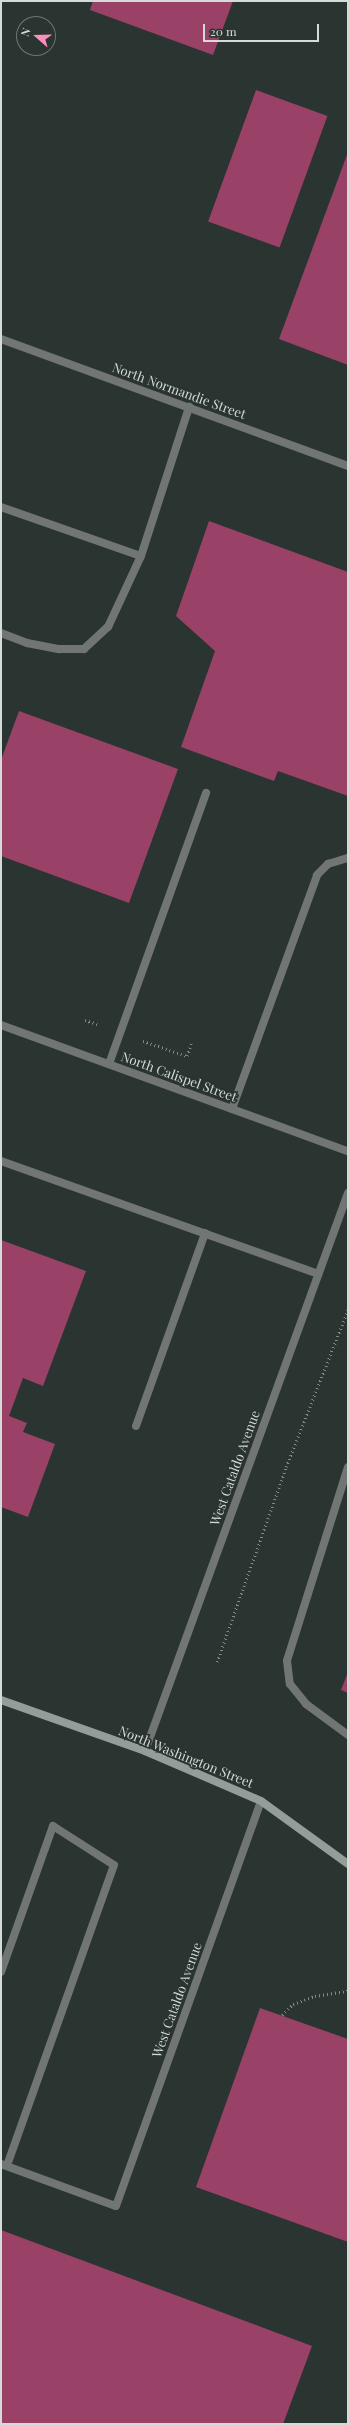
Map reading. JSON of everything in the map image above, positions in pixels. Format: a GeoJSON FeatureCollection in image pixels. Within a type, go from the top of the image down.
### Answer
{"type":"FeatureCollection","features":[{"type":"Feature","properties":{"kind":"main road","name":"North Washington Street"},"geometry":{"type":"LineString","coordinates":[[1,1700],[145,1751],[261,1801],[348,1864]]}},
{"type":"Feature","properties":{"kind":"street","name":"North Normandie Street"},"geometry":{"type":"LineString","coordinates":[[1,339],[348,466]]}},
{"type":"Feature","properties":{"kind":"street"},"geometry":{"type":"LineString","coordinates":[[1,633],[27,643],[59,649],[84,648],[108,627],[141,556],[189,407]]}},
{"type":"Feature","properties":{"kind":"street"},"geometry":{"type":"LineString","coordinates":[[1,507],[141,556]]}},
{"type":"Feature","properties":{"kind":"street"},"geometry":{"type":"LineString","coordinates":[[109,1064],[206,793]]}},
{"type":"Feature","properties":{"kind":"street"},"geometry":{"type":"LineString","coordinates":[[232,1109],[317,875],[328,864],[348,858]]}},
{"type":"Feature","properties":{"kind":"street","name":"North Calispel Street"},"geometry":{"type":"LineString","coordinates":[[1,1025],[348,1151]]}},
{"type":"Feature","properties":{"kind":"street"},"geometry":{"type":"LineString","coordinates":[[1,1161],[318,1274]]}},
{"type":"Feature","properties":{"kind":"street","name":"West Cataldo Avenue"},"geometry":{"type":"LineString","coordinates":[[145,1751],[348,1193]]}},
{"type":"Feature","properties":{"kind":"street"},"geometry":{"type":"LineString","coordinates":[[136,1426],[205,1233]]}},
{"type":"Feature","properties":{"kind":"street"},"geometry":{"type":"LineString","coordinates":[[348,1467],[287,1661],[290,1684],[306,1704],[348,1735]]}},
{"type":"Feature","properties":{"kind":"street","name":"West Cataldo Avenue"},"geometry":{"type":"LineString","coordinates":[[4,2165],[116,2206],[261,1801]]}},
{"type":"Feature","properties":{"kind":"street"},"geometry":{"type":"LineString","coordinates":[[1,1972],[53,1826],[114,1865],[4,2165]]}},
{"type":"Feature","properties":{"kind":"path"},"geometry":{"type":"LineString","coordinates":[[217,1662],[291,1452],[348,1310]]}},
{"type":"Feature","properties":{"kind":"path"},"geometry":{"type":"LineString","coordinates":[[282,2016],[293,2004],[315,1996],[348,1991]]}},
{"type":"Feature","properties":{"kind":"building"},"geometry":{"type":"Polygon","coordinates":[[[93,1],[233,1],[213,55],[90,10],[93,1]]]}},
{"type":"Feature","properties":{"kind":"building"},"geometry":{"type":"Polygon","coordinates":[[[256,90],[327,116],[280,248],[208,222],[256,90]]]}},
{"type":"Feature","properties":{"kind":"building"},"geometry":{"type":"Polygon","coordinates":[[[348,152],[348,365],[279,339],[348,152]]]}},
{"type":"Feature","properties":{"kind":"building"},"geometry":{"type":"Polygon","coordinates":[[[209,521],[348,572],[348,796],[278,771],[274,781],[181,747],[215,651],[176,616],[209,521]]]}},
{"type":"Feature","properties":{"kind":"building"},"geometry":{"type":"Polygon","coordinates":[[[19,711],[178,769],[129,903],[1,856],[1,760],[19,711]]]}},
{"type":"Feature","properties":{"kind":"building"},"geometry":{"type":"Polygon","coordinates":[[[1,1240],[86,1271],[43,1386],[23,1378],[9,1416],[27,1423],[23,1432],[55,1444],[28,1517],[1,1507],[1,1240]]]}},
{"type":"Feature","properties":{"kind":"building"},"geometry":{"type":"Polygon","coordinates":[[[348,1672],[348,1693],[341,1690],[348,1672]]]}},
{"type":"Feature","properties":{"kind":"building"},"geometry":{"type":"Polygon","coordinates":[[[260,2008],[348,2039],[348,2242],[196,2187],[260,2008]]]}},
{"type":"Feature","properties":{"kind":"building"},"geometry":{"type":"Polygon","coordinates":[[[1,2230],[312,2346],[283,2424],[1,2424],[1,2230]]]}}]}
